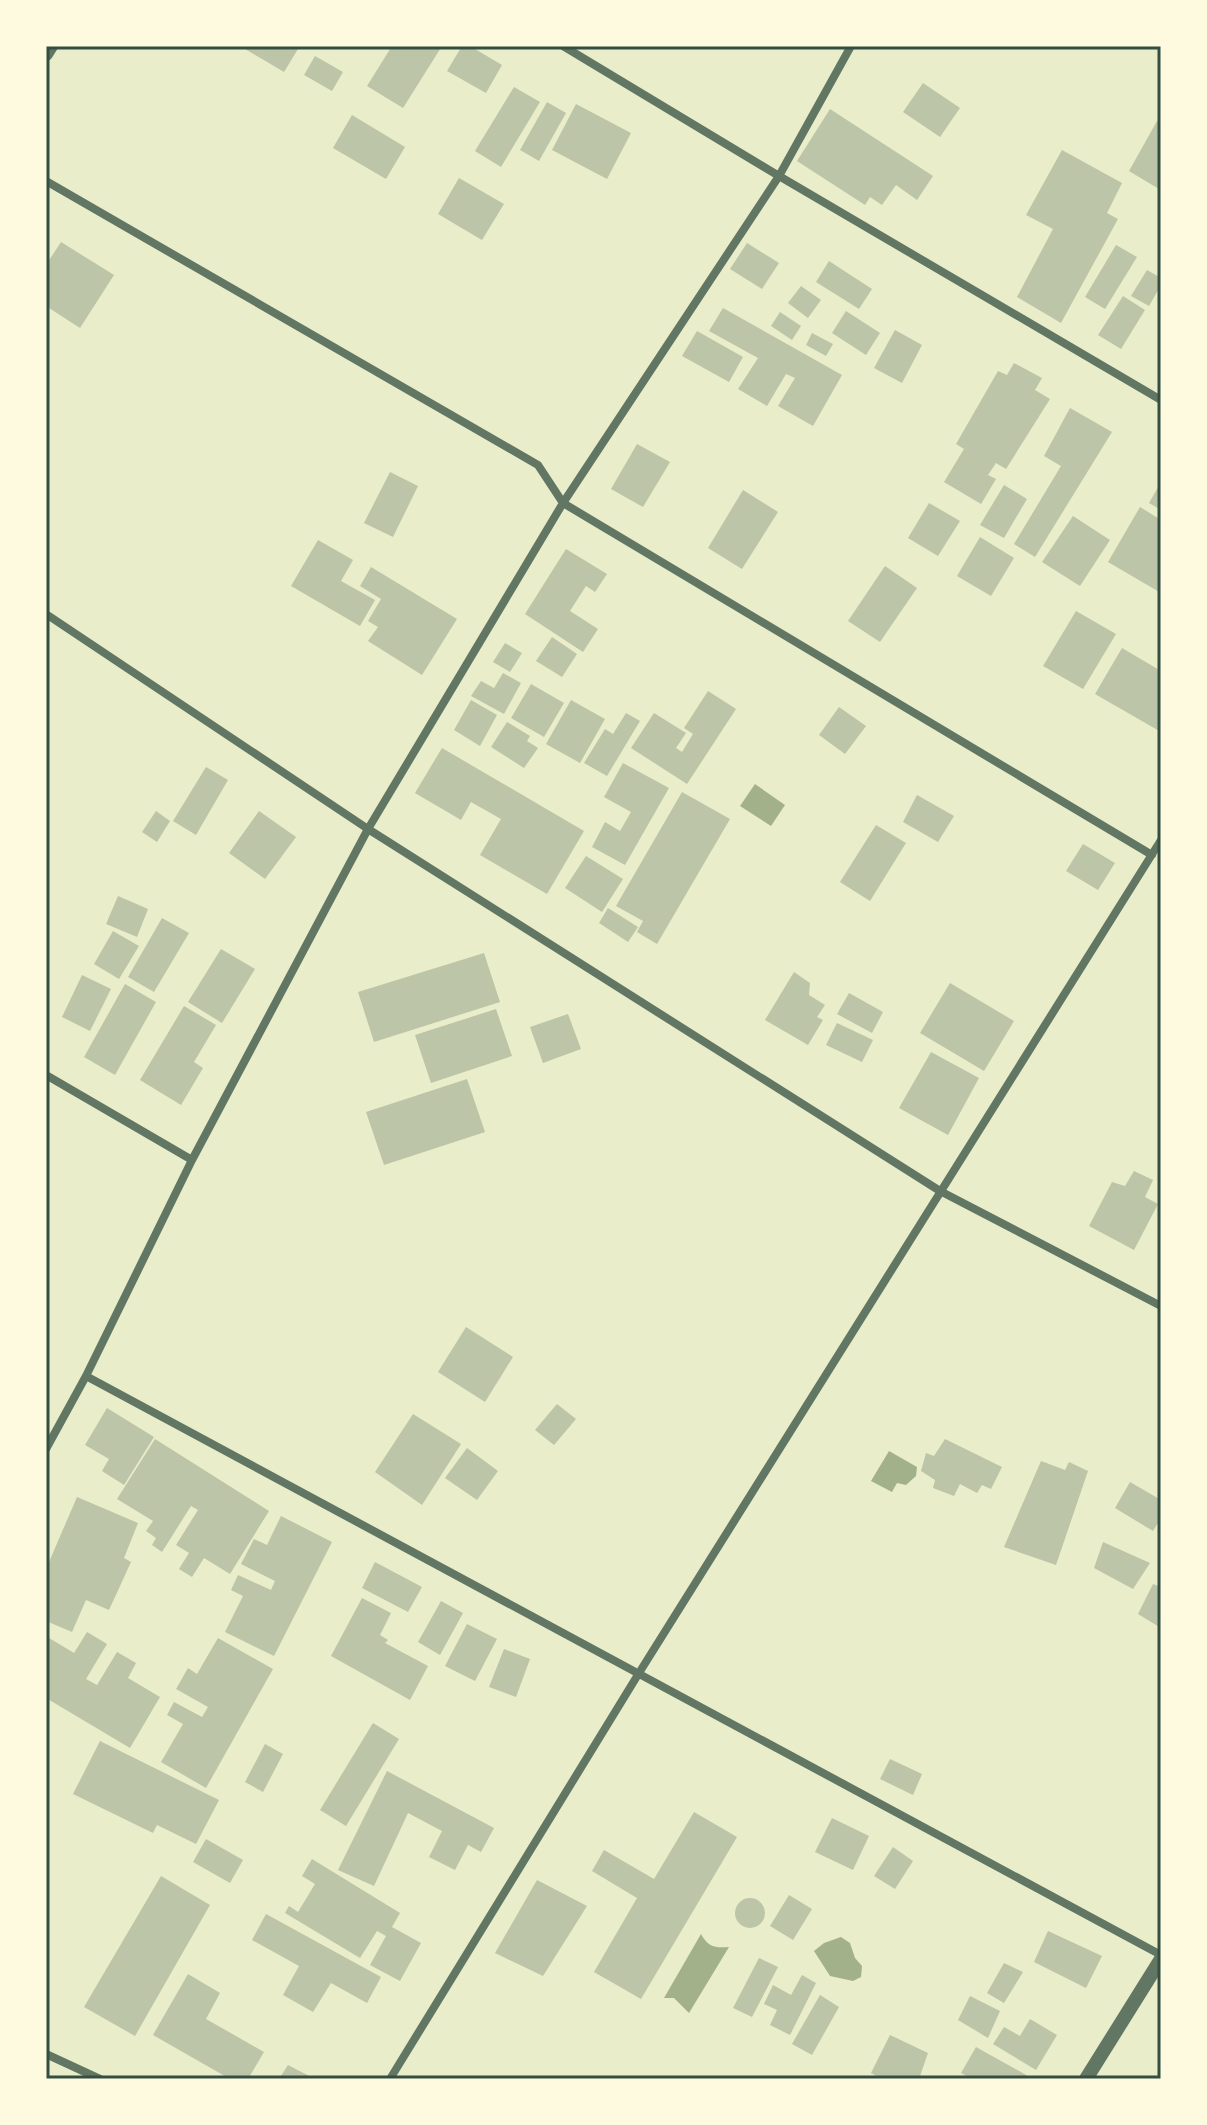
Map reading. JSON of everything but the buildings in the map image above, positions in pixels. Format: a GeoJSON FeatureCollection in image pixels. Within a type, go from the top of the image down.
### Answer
{"type":"FeatureCollection","features":[{"type":"Feature","properties":{"kind":"street"},"geometry":{"type":"LineString","coordinates":[[46,54],[51,46]]}},
{"type":"Feature","properties":{"kind":"street"},"geometry":{"type":"LineString","coordinates":[[563,46],[1161,400]]}},
{"type":"Feature","properties":{"kind":"street"},"geometry":{"type":"LineString","coordinates":[[46,1449],[86,1376],[192,1160],[368,829],[563,503],[779,176],[851,46]]}},
{"type":"Feature","properties":{"kind":"street"},"geometry":{"type":"LineString","coordinates":[[46,181],[538,465],[563,503],[1152,855]]}},
{"type":"Feature","properties":{"kind":"street"},"geometry":{"type":"LineString","coordinates":[[46,614],[368,829],[940,1191],[1161,1306]]}},
{"type":"Feature","properties":{"kind":"street"},"geometry":{"type":"LineString","coordinates":[[390,2079],[639,1673],[1161,840]]}},
{"type":"Feature","properties":{"kind":"street"},"geometry":{"type":"LineString","coordinates":[[46,1075],[192,1160]]}},
{"type":"Feature","properties":{"kind":"street"},"geometry":{"type":"LineString","coordinates":[[86,1376],[1161,1957],[1086,2079]]}},
{"type":"Feature","properties":{"kind":"street"},"geometry":{"type":"LineString","coordinates":[[46,2054],[100,2079]]}},
{"type":"Feature","properties":{"kind":"shaded area"},"geometry":{"type":"Polygon","coordinates":[[[755,784],[785,805],[771,826],[740,806],[755,784]]]}},
{"type":"Feature","properties":{"kind":"shaded area"},"geometry":{"type":"Polygon","coordinates":[[[889,1451],[917,1467],[916,1476],[906,1485],[897,1483],[892,1492],[871,1481],[889,1451]]]}},
{"type":"Feature","properties":{"kind":"shaded area"},"geometry":{"type":"Polygon","coordinates":[[[701,1934],[712,1946],[729,1947],[689,2013],[674,1998],[664,1998],[701,1934]]]}},
{"type":"Feature","properties":{"kind":"shaded area"},"geometry":{"type":"Polygon","coordinates":[[[841,1937],[850,1943],[855,1958],[862,1966],[861,1977],[853,1981],[830,1976],[814,1951],[824,1943],[841,1937]]]}}]}
